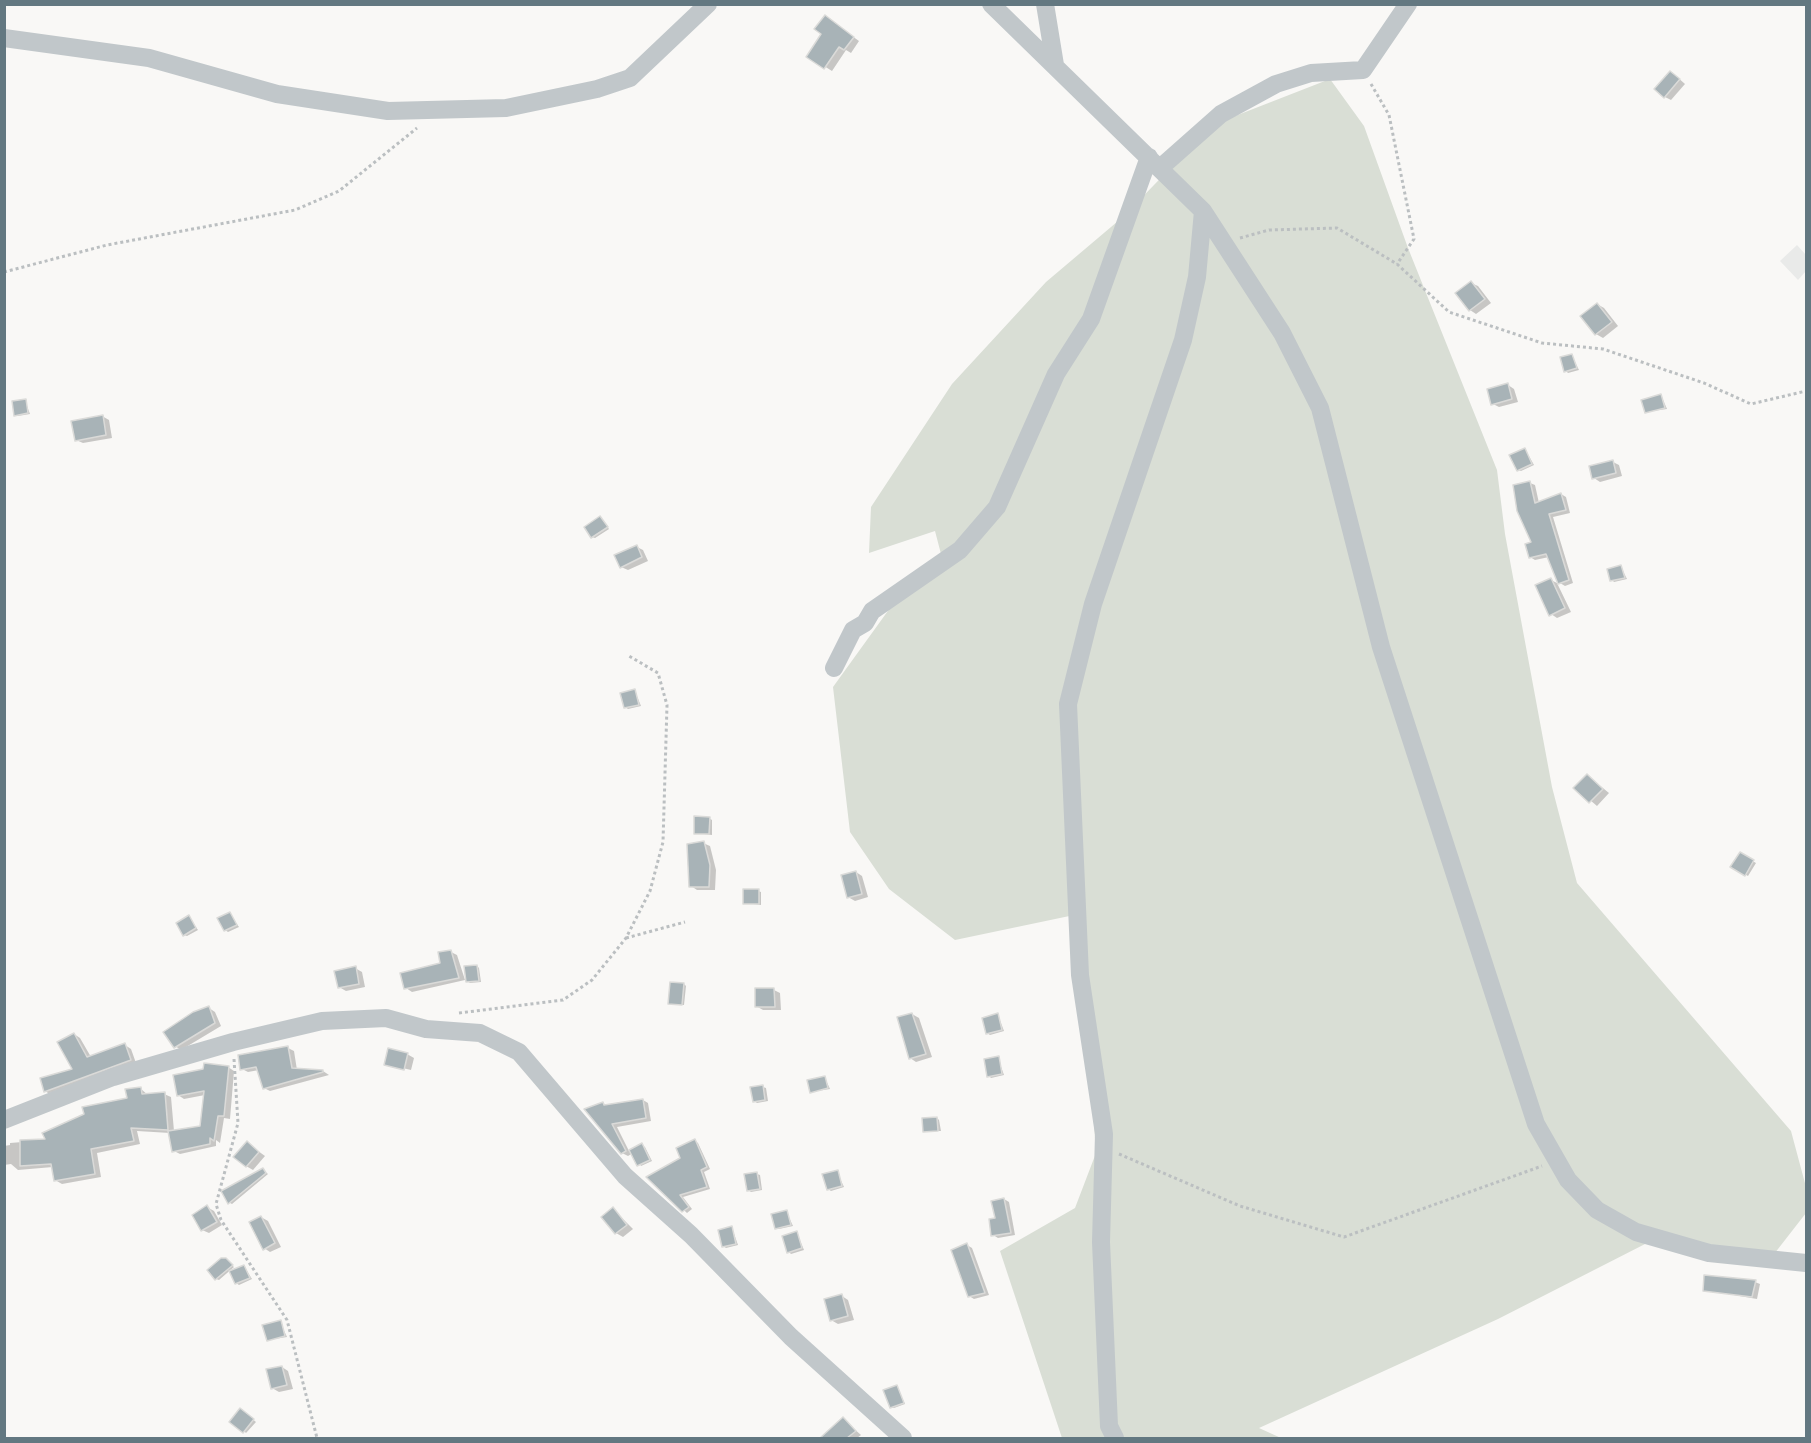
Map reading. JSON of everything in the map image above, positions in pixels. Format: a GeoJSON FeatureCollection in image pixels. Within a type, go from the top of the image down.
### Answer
{"type":"FeatureCollection","features":[{"type":"Feature","properties":{"kind":"street"},"geometry":{"type":"LineString","coordinates":[[4,38],[149,58],[277,94],[388,111],[506,108],[597,89],[630,78],[708,4]]}},
{"type":"Feature","properties":{"kind":"street"},"geometry":{"type":"LineString","coordinates":[[991,4],[1203,211],[1282,333],[1320,408],[1381,647],[1536,1124],[1569,1180],[1597,1210],[1636,1232],[1709,1252],[1748,1259],[1806,1263]]}},
{"type":"Feature","properties":{"kind":"street"},"geometry":{"type":"LineString","coordinates":[[1045,4],[1055,65]]}},
{"type":"Feature","properties":{"kind":"street"},"geometry":{"type":"LineString","coordinates":[[834,668],[853,630],[865,623],[872,611],[960,550],[998,507],[1056,374],[1091,319],[1154,162],[1221,114],[1275,84],[1311,73],[1363,70],[1408,4]]}},
{"type":"Feature","properties":{"kind":"street"},"geometry":{"type":"LineString","coordinates":[[1115,1438],[1109,1426],[1101,1242],[1103,1146],[1080,975],[1068,704],[1092,604],[1183,340],[1197,277],[1203,211]]}},
{"type":"Feature","properties":{"kind":"street"},"geometry":{"type":"LineString","coordinates":[[4,1120],[113,1077],[232,1042],[322,1021],[386,1018],[426,1029],[480,1033],[519,1052],[625,1176],[691,1235],[791,1337],[903,1438]]}},
{"type":"Feature","properties":{"kind":"path"},"geometry":{"type":"LineString","coordinates":[[1363,70],[1389,115],[1414,239],[1397,264]]}},
{"type":"Feature","properties":{"kind":"path"},"geometry":{"type":"LineString","coordinates":[[4,272],[107,245],[295,210],[339,191],[439,110]]}},
{"type":"Feature","properties":{"kind":"path"},"geometry":{"type":"LineString","coordinates":[[1224,243],[1269,230],[1337,228],[1397,264],[1449,312],[1542,343],[1603,349],[1704,383],[1751,404],[1806,391]]}},
{"type":"Feature","properties":{"kind":"path"},"geometry":{"type":"LineString","coordinates":[[454,1013],[563,1000],[592,980],[626,938],[650,891],[663,842],[667,705],[658,673],[629,656]]}},
{"type":"Feature","properties":{"kind":"path"},"geometry":{"type":"LineString","coordinates":[[626,938],[685,922]]}},
{"type":"Feature","properties":{"kind":"path"},"geometry":{"type":"LineString","coordinates":[[232,1042],[238,1123],[216,1204],[221,1220],[287,1320],[317,1438]]}},
{"type":"Feature","properties":{"kind":"path"},"geometry":{"type":"LineString","coordinates":[[1103,1146],[1240,1206],[1344,1237],[1557,1161]]}},
{"type":"Feature","properties":{"kind":"shaded area"},"geometry":{"type":"Polygon","coordinates":[[[1330,79],[1364,126],[1408,248],[1497,470],[1505,534],[1552,787],[1577,883],[1791,1131],[1806,1187],[1806,1213],[1764,1267],[1649,1242],[1498,1319],[1259,1428],[1281,1438],[1062,1438],[1000,1251],[1075,1208],[1096,1153],[1079,914],[955,940],[889,889],[850,832],[833,687],[903,590],[941,554],[935,531],[869,553],[871,507],[952,384],[1046,282],[1124,216],[1212,125],[1330,79]]]}},
{"type":"Feature","properties":{"kind":"shaded area"},"geometry":{"type":"Polygon","coordinates":[[[1797,245],[1806,255],[1806,271],[1798,280],[1780,261],[1797,245]]]}},
{"type":"Feature","properties":{"kind":"building"},"geometry":{"type":"Polygon","coordinates":[[[825,15],[854,37],[844,50],[839,47],[824,69],[806,57],[821,34],[814,29],[825,15]]]}},
{"type":"Feature","properties":{"kind":"building"},"geometry":{"type":"Polygon","coordinates":[[[1670,71],[1680,79],[1664,98],[1654,89],[1670,71]]]}},
{"type":"Feature","properties":{"kind":"building"},"geometry":{"type":"Polygon","coordinates":[[[1471,281],[1485,299],[1469,311],[1455,293],[1471,281]]]}},
{"type":"Feature","properties":{"kind":"building"},"geometry":{"type":"Polygon","coordinates":[[[1597,303],[1612,322],[1595,335],[1580,316],[1597,303]]]}},
{"type":"Feature","properties":{"kind":"building"},"geometry":{"type":"Polygon","coordinates":[[[1572,354],[1577,368],[1564,372],[1560,357],[1572,354]]]}},
{"type":"Feature","properties":{"kind":"building"},"geometry":{"type":"Polygon","coordinates":[[[1508,383],[1512,399],[1491,405],[1487,389],[1508,383]]]}},
{"type":"Feature","properties":{"kind":"building"},"geometry":{"type":"Polygon","coordinates":[[[1661,394],[1665,408],[1645,413],[1641,400],[1661,394]]]}},
{"type":"Feature","properties":{"kind":"building"},"geometry":{"type":"Polygon","coordinates":[[[26,399],[28,413],[14,416],[12,401],[26,399]]]}},
{"type":"Feature","properties":{"kind":"building"},"geometry":{"type":"Polygon","coordinates":[[[103,415],[106,435],[75,441],[71,421],[103,415]]]}},
{"type":"Feature","properties":{"kind":"building"},"geometry":{"type":"Polygon","coordinates":[[[1525,448],[1532,464],[1517,471],[1509,455],[1525,448]]]}},
{"type":"Feature","properties":{"kind":"building"},"geometry":{"type":"Polygon","coordinates":[[[1613,460],[1616,473],[1592,479],[1589,466],[1613,460]]]}},
{"type":"Feature","properties":{"kind":"building"},"geometry":{"type":"Polygon","coordinates":[[[1530,481],[1535,503],[1561,493],[1566,510],[1549,514],[1569,580],[1558,584],[1546,554],[1529,558],[1525,544],[1531,542],[1517,511],[1513,485],[1530,481]]]}},
{"type":"Feature","properties":{"kind":"building"},"geometry":{"type":"Polygon","coordinates":[[[600,516],[608,527],[591,538],[584,527],[600,516]]]}},
{"type":"Feature","properties":{"kind":"building"},"geometry":{"type":"Polygon","coordinates":[[[637,545],[642,557],[620,568],[614,555],[637,545]]]}},
{"type":"Feature","properties":{"kind":"building"},"geometry":{"type":"Polygon","coordinates":[[[1621,565],[1625,578],[1610,581],[1607,569],[1621,565]]]}},
{"type":"Feature","properties":{"kind":"building"},"geometry":{"type":"Polygon","coordinates":[[[1551,578],[1565,608],[1549,616],[1535,585],[1551,578]]]}},
{"type":"Feature","properties":{"kind":"building"},"geometry":{"type":"Polygon","coordinates":[[[635,689],[639,705],[624,708],[620,693],[635,689]]]}},
{"type":"Feature","properties":{"kind":"building"},"geometry":{"type":"Polygon","coordinates":[[[1587,774],[1603,789],[1589,803],[1573,788],[1587,774]]]}},
{"type":"Feature","properties":{"kind":"building"},"geometry":{"type":"Polygon","coordinates":[[[694,816],[710,817],[709,834],[694,834],[694,816]]]}},
{"type":"Feature","properties":{"kind":"building"},"geometry":{"type":"Polygon","coordinates":[[[704,841],[710,865],[709,887],[689,887],[687,844],[704,841]]]}},
{"type":"Feature","properties":{"kind":"building"},"geometry":{"type":"Polygon","coordinates":[[[1740,852],[1754,860],[1745,876],[1730,867],[1740,852]]]}},
{"type":"Feature","properties":{"kind":"building"},"geometry":{"type":"Polygon","coordinates":[[[856,871],[862,894],[847,898],[841,875],[856,871]]]}},
{"type":"Feature","properties":{"kind":"building"},"geometry":{"type":"Polygon","coordinates":[[[743,889],[759,889],[759,904],[743,904],[743,889]]]}},
{"type":"Feature","properties":{"kind":"building"},"geometry":{"type":"Polygon","coordinates":[[[230,912],[237,925],[224,931],[217,918],[230,912]]]}},
{"type":"Feature","properties":{"kind":"building"},"geometry":{"type":"Polygon","coordinates":[[[189,915],[196,928],[183,936],[176,923],[189,915]]]}},
{"type":"Feature","properties":{"kind":"building"},"geometry":{"type":"Polygon","coordinates":[[[451,950],[459,978],[404,989],[400,973],[440,963],[438,952],[451,950]]]}},
{"type":"Feature","properties":{"kind":"building"},"geometry":{"type":"Polygon","coordinates":[[[477,965],[479,981],[466,982],[464,966],[477,965]]]}},
{"type":"Feature","properties":{"kind":"building"},"geometry":{"type":"Polygon","coordinates":[[[356,966],[359,984],[338,988],[334,971],[356,966]]]}},
{"type":"Feature","properties":{"kind":"building"},"geometry":{"type":"Polygon","coordinates":[[[670,982],[684,983],[682,1005],[668,1004],[670,982]]]}},
{"type":"Feature","properties":{"kind":"building"},"geometry":{"type":"Polygon","coordinates":[[[755,988],[774,988],[775,1007],[755,1007],[755,988]]]}},
{"type":"Feature","properties":{"kind":"building"},"geometry":{"type":"Polygon","coordinates":[[[209,1006],[215,1023],[174,1048],[163,1032],[193,1012],[209,1006]]]}},
{"type":"Feature","properties":{"kind":"building"},"geometry":{"type":"Polygon","coordinates":[[[912,1013],[926,1054],[909,1059],[897,1017],[912,1013]]]}},
{"type":"Feature","properties":{"kind":"building"},"geometry":{"type":"Polygon","coordinates":[[[998,1013],[1002,1030],[986,1034],[982,1018],[998,1013]]]}},
{"type":"Feature","properties":{"kind":"building"},"geometry":{"type":"Polygon","coordinates":[[[74,1033],[87,1057],[125,1043],[131,1060],[44,1092],[40,1078],[72,1069],[57,1042],[74,1033]]]}},
{"type":"Feature","properties":{"kind":"building"},"geometry":{"type":"Polygon","coordinates":[[[288,1046],[292,1068],[323,1070],[323,1072],[263,1089],[256,1067],[240,1070],[238,1055],[288,1046]]]}},
{"type":"Feature","properties":{"kind":"building"},"geometry":{"type":"Polygon","coordinates":[[[388,1048],[408,1053],[404,1070],[384,1065],[388,1048]]]}},
{"type":"Feature","properties":{"kind":"building"},"geometry":{"type":"Polygon","coordinates":[[[999,1056],[1002,1074],[987,1077],[984,1059],[999,1056]]]}},
{"type":"Feature","properties":{"kind":"building"},"geometry":{"type":"Polygon","coordinates":[[[204,1063],[229,1066],[224,1116],[218,1116],[214,1141],[210,1138],[210,1144],[172,1152],[168,1131],[200,1126],[204,1091],[177,1096],[173,1075],[203,1069],[204,1063]]]}},
{"type":"Feature","properties":{"kind":"building"},"geometry":{"type":"Polygon","coordinates":[[[825,1076],[828,1088],[810,1093],[807,1080],[825,1076]]]}},
{"type":"Feature","properties":{"kind":"building"},"geometry":{"type":"Polygon","coordinates":[[[763,1085],[765,1100],[753,1102],[750,1087],[763,1085]]]}},
{"type":"Feature","properties":{"kind":"building"},"geometry":{"type":"Polygon","coordinates":[[[141,1087],[142,1094],[165,1092],[168,1130],[131,1128],[134,1141],[91,1149],[95,1174],[54,1181],[51,1164],[20,1166],[20,1140],[45,1139],[42,1133],[84,1114],[82,1107],[127,1098],[125,1089],[141,1087]]]}},
{"type":"Feature","properties":{"kind":"building"},"geometry":{"type":"Polygon","coordinates":[[[643,1099],[646,1118],[612,1124],[626,1151],[621,1154],[584,1109],[603,1102],[604,1105],[643,1099]]]}},
{"type":"Feature","properties":{"kind":"building"},"geometry":{"type":"Polygon","coordinates":[[[937,1117],[938,1131],[923,1132],[922,1118],[937,1117]]]}},
{"type":"Feature","properties":{"kind":"building"},"geometry":{"type":"Polygon","coordinates":[[[695,1139],[707,1167],[701,1170],[707,1187],[680,1195],[689,1207],[682,1212],[646,1177],[680,1158],[676,1148],[695,1139]]]}},
{"type":"Feature","properties":{"kind":"building"},"geometry":{"type":"Polygon","coordinates":[[[247,1141],[259,1152],[246,1167],[233,1157],[247,1141]]]}},
{"type":"Feature","properties":{"kind":"building"},"geometry":{"type":"Polygon","coordinates":[[[642,1143],[650,1160],[637,1166],[629,1150],[642,1143]]]}},
{"type":"Feature","properties":{"kind":"building"},"geometry":{"type":"Polygon","coordinates":[[[263,1168],[266,1173],[228,1204],[221,1191],[263,1168]]]}},
{"type":"Feature","properties":{"kind":"building"},"geometry":{"type":"Polygon","coordinates":[[[838,1170],[842,1186],[827,1190],[822,1174],[838,1170]]]}},
{"type":"Feature","properties":{"kind":"building"},"geometry":{"type":"Polygon","coordinates":[[[757,1172],[760,1189],[747,1191],[744,1174],[757,1172]]]}},
{"type":"Feature","properties":{"kind":"building"},"geometry":{"type":"Polygon","coordinates":[[[1004,1198],[1011,1233],[991,1236],[989,1219],[995,1218],[991,1201],[1004,1198]]]}},
{"type":"Feature","properties":{"kind":"building"},"geometry":{"type":"Polygon","coordinates":[[[207,1205],[217,1222],[201,1231],[192,1215],[207,1205]]]}},
{"type":"Feature","properties":{"kind":"building"},"geometry":{"type":"Polygon","coordinates":[[[613,1207],[627,1225],[615,1234],[601,1217],[613,1207]]]}},
{"type":"Feature","properties":{"kind":"building"},"geometry":{"type":"Polygon","coordinates":[[[787,1210],[791,1225],[775,1229],[771,1214],[787,1210]]]}},
{"type":"Feature","properties":{"kind":"building"},"geometry":{"type":"Polygon","coordinates":[[[261,1216],[275,1243],[263,1250],[249,1222],[261,1216]]]}},
{"type":"Feature","properties":{"kind":"building"},"geometry":{"type":"Polygon","coordinates":[[[732,1226],[736,1244],[722,1247],[718,1230],[732,1226]]]}},
{"type":"Feature","properties":{"kind":"building"},"geometry":{"type":"Polygon","coordinates":[[[797,1231],[802,1248],[787,1253],[782,1236],[797,1231]]]}},
{"type":"Feature","properties":{"kind":"building"},"geometry":{"type":"Polygon","coordinates":[[[967,1243],[985,1293],[968,1297],[951,1250],[967,1243]]]}},
{"type":"Feature","properties":{"kind":"building"},"geometry":{"type":"Polygon","coordinates":[[[221,1258],[226,1258],[233,1265],[215,1280],[207,1270],[221,1258]]]}},
{"type":"Feature","properties":{"kind":"building"},"geometry":{"type":"Polygon","coordinates":[[[244,1265],[250,1278],[235,1284],[229,1271],[244,1265]]]}},
{"type":"Feature","properties":{"kind":"building"},"geometry":{"type":"Polygon","coordinates":[[[1704,1275],[1756,1280],[1752,1297],[1703,1291],[1704,1275]]]}},
{"type":"Feature","properties":{"kind":"building"},"geometry":{"type":"Polygon","coordinates":[[[842,1294],[848,1316],[830,1321],[824,1299],[842,1294]]]}},
{"type":"Feature","properties":{"kind":"building"},"geometry":{"type":"Polygon","coordinates":[[[281,1320],[285,1336],[267,1341],[262,1325],[281,1320]]]}},
{"type":"Feature","properties":{"kind":"building"},"geometry":{"type":"Polygon","coordinates":[[[282,1366],[287,1385],[271,1389],[266,1369],[282,1366]]]}},
{"type":"Feature","properties":{"kind":"building"},"geometry":{"type":"Polygon","coordinates":[[[897,1385],[904,1403],[890,1408],[883,1390],[897,1385]]]}},
{"type":"Feature","properties":{"kind":"building"},"geometry":{"type":"Polygon","coordinates":[[[240,1408],[254,1419],[243,1433],[229,1422],[240,1408]]]}},
{"type":"Feature","properties":{"kind":"building"},"geometry":{"type":"Polygon","coordinates":[[[843,1417],[856,1431],[847,1438],[820,1438],[843,1417]]]}}]}
